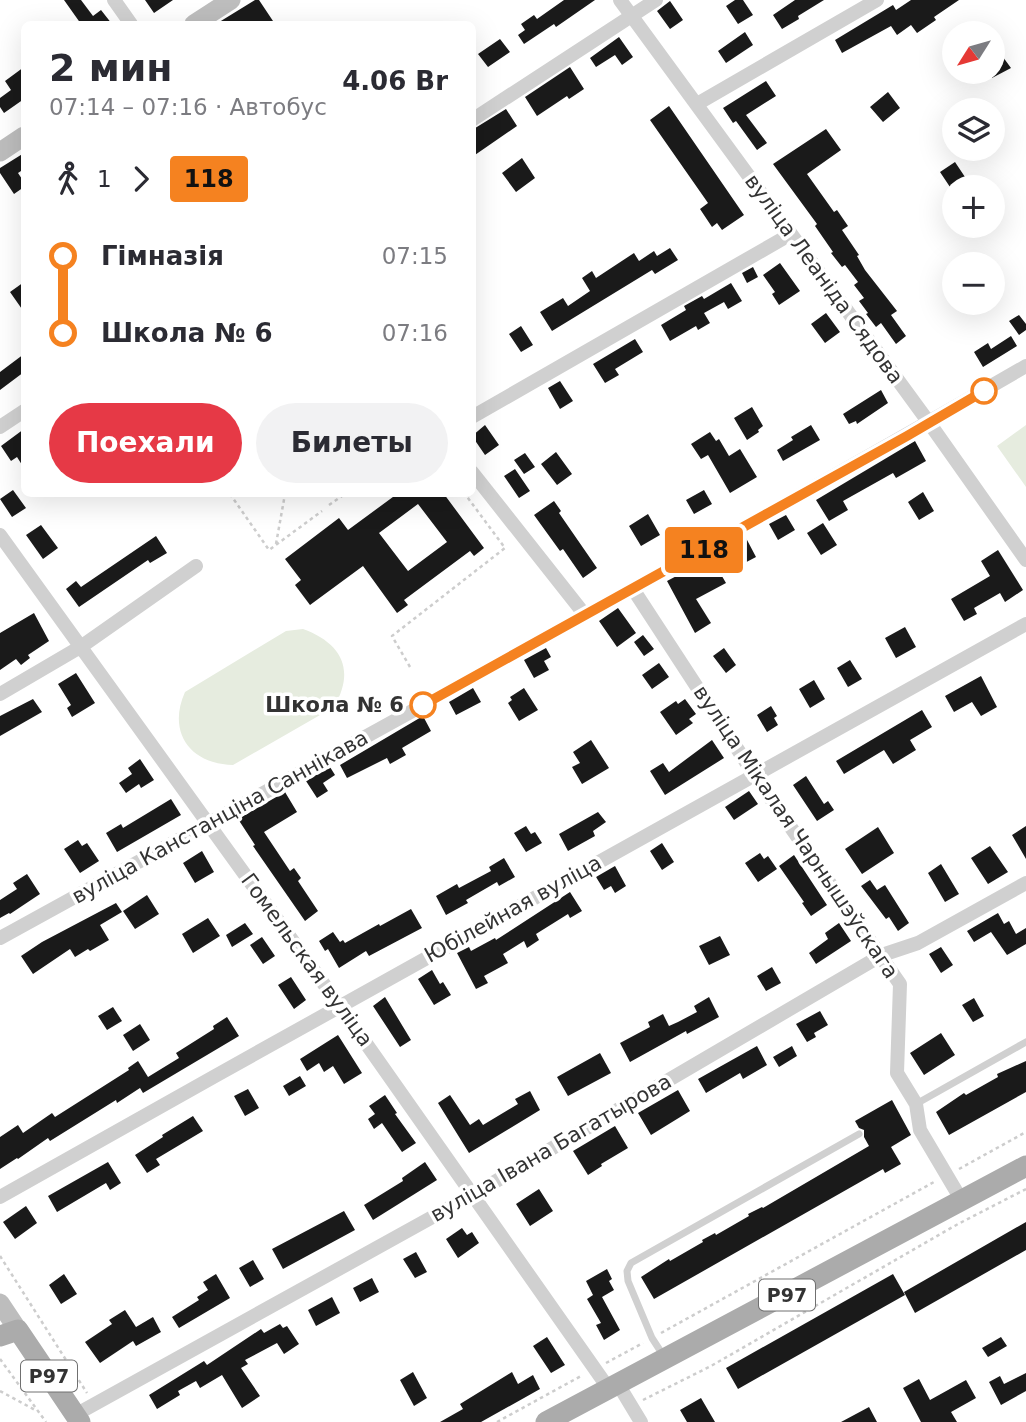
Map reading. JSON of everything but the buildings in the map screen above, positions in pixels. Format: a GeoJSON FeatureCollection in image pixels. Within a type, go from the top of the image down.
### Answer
{"type":"FeatureCollection","features":[{"type":"Feature","properties":{"kind":"main road"},"geometry":{"type":"LineString","coordinates":[[199,21],[232,0]]}},
{"type":"Feature","properties":{"kind":"main road"},"geometry":{"type":"LineString","coordinates":[[0,152],[21,138]]}},
{"type":"Feature","properties":{"kind":"main road","name":"Р97"},"geometry":{"type":"LineString","coordinates":[[546,1422],[1026,1166]]}},
{"type":"Feature","properties":{"kind":"main road"},"geometry":{"type":"LineString","coordinates":[[0,1303],[9,1333]]}},
{"type":"Feature","properties":{"kind":"main road","name":"Р97"},"geometry":{"type":"LineString","coordinates":[[9,1333],[77,1418]]}},
{"type":"Feature","properties":{"kind":"street"},"geometry":{"type":"LineString","coordinates":[[114,0],[129,21]]}},
{"type":"Feature","properties":{"kind":"street","name":"вуліца Леаніда Сядова"},"geometry":{"type":"LineString","coordinates":[[620,0],[930,424],[1026,560]]}},
{"type":"Feature","properties":{"kind":"street"},"geometry":{"type":"LineString","coordinates":[[476,117],[656,0]]}},
{"type":"Feature","properties":{"kind":"street"},"geometry":{"type":"LineString","coordinates":[[697,104],[877,0]]}},
{"type":"Feature","properties":{"kind":"street"},"geometry":{"type":"LineString","coordinates":[[476,415],[792,234]]}},
{"type":"Feature","properties":{"kind":"street","name":"вуліца Канстанціна Саннікава"},"geometry":{"type":"LineString","coordinates":[[0,938],[930,424],[1026,366]]}},
{"type":"Feature","properties":{"kind":"street"},"geometry":{"type":"LineString","coordinates":[[0,427],[21,413]]}},
{"type":"Feature","properties":{"kind":"street"},"geometry":{"type":"LineString","coordinates":[[476,477],[585,615]]}},
{"type":"Feature","properties":{"kind":"street","name":"Гомельская вуліца"},"geometry":{"type":"LineString","coordinates":[[0,535],[209,823],[595,1368],[631,1406],[641,1422]]}},
{"type":"Feature","properties":{"kind":"street"},"geometry":{"type":"LineString","coordinates":[[0,694],[82,646],[196,566]]}},
{"type":"Feature","properties":{"kind":"street","name":"вуліца Мікалая Чарнышэўскага"},"geometry":{"type":"LineString","coordinates":[[633,589],[755,776],[900,984],[897,1073],[916,1104],[920,1130],[962,1201]]}},
{"type":"Feature","properties":{"kind":"street","name":"Юбілейная вуліца"},"geometry":{"type":"LineString","coordinates":[[0,1197],[339,1005],[1026,624]]}},
{"type":"Feature","properties":{"kind":"street","name":"вуліца Івана Багатырова"},"geometry":{"type":"LineString","coordinates":[[77,1418],[95,1405],[474,1194],[882,955],[918,943],[1026,883]]}},
{"type":"Feature","properties":{"kind":"lane"},"geometry":{"type":"LineString","coordinates":[[916,1104],[1026,1042]]}},
{"type":"Feature","properties":{"kind":"lane"},"geometry":{"type":"LineString","coordinates":[[665,1359],[628,1281],[627,1271],[631,1263],[859,1134]]}},
{"type":"Feature","properties":{"kind":"path"},"geometry":{"type":"LineString","coordinates":[[232,497],[269,550],[322,511]]}},
{"type":"Feature","properties":{"kind":"path"},"geometry":{"type":"LineString","coordinates":[[276,544],[284,497]]}},
{"type":"Feature","properties":{"kind":"path"},"geometry":{"type":"LineString","coordinates":[[329,505],[341,497]]}},
{"type":"Feature","properties":{"kind":"path"},"geometry":{"type":"LineString","coordinates":[[410,667],[392,636],[505,548],[467,497]]}},
{"type":"Feature","properties":{"kind":"path"},"geometry":{"type":"LineString","coordinates":[[497,1422],[1026,1132]]}},
{"type":"Feature","properties":{"kind":"path"},"geometry":{"type":"LineString","coordinates":[[631,1406],[711,1366],[958,1224],[1026,1189]]}},
{"type":"Feature","properties":{"kind":"path"},"geometry":{"type":"LineString","coordinates":[[0,1256],[2,1264],[95,1405]]}},
{"type":"Feature","properties":{"kind":"path"},"geometry":{"type":"LineString","coordinates":[[0,1359],[46,1422]]}},
{"type":"Feature","properties":{"kind":"path"},"geometry":{"type":"LineString","coordinates":[[0,1391],[39,1413]]}},
{"type":"Feature","properties":{"kind":"shaded area"},"geometry":{"type":"Polygon","coordinates":[[[1026,425],[1026,487],[997,446],[1026,425]]]}},
{"type":"Feature","properties":{"kind":"shaded area"},"geometry":{"type":"Polygon","coordinates":[[[303,629],[327,642],[341,659],[344,681],[334,707],[233,765],[205,759],[194,752],[186,743],[179,720],[185,692],[286,631],[303,629]]]}},
{"type":"Feature","properties":{"kind":"bus line","name":"118"},"geometry":{"type":"LineString","coordinates":[[423,705],[930,424],[984,391]]}},
{"type":"Feature","properties":{"kind":"place","name":"Школа № 6"},"geometry":{"type":"Point","coordinates":[423,705]}}]}
